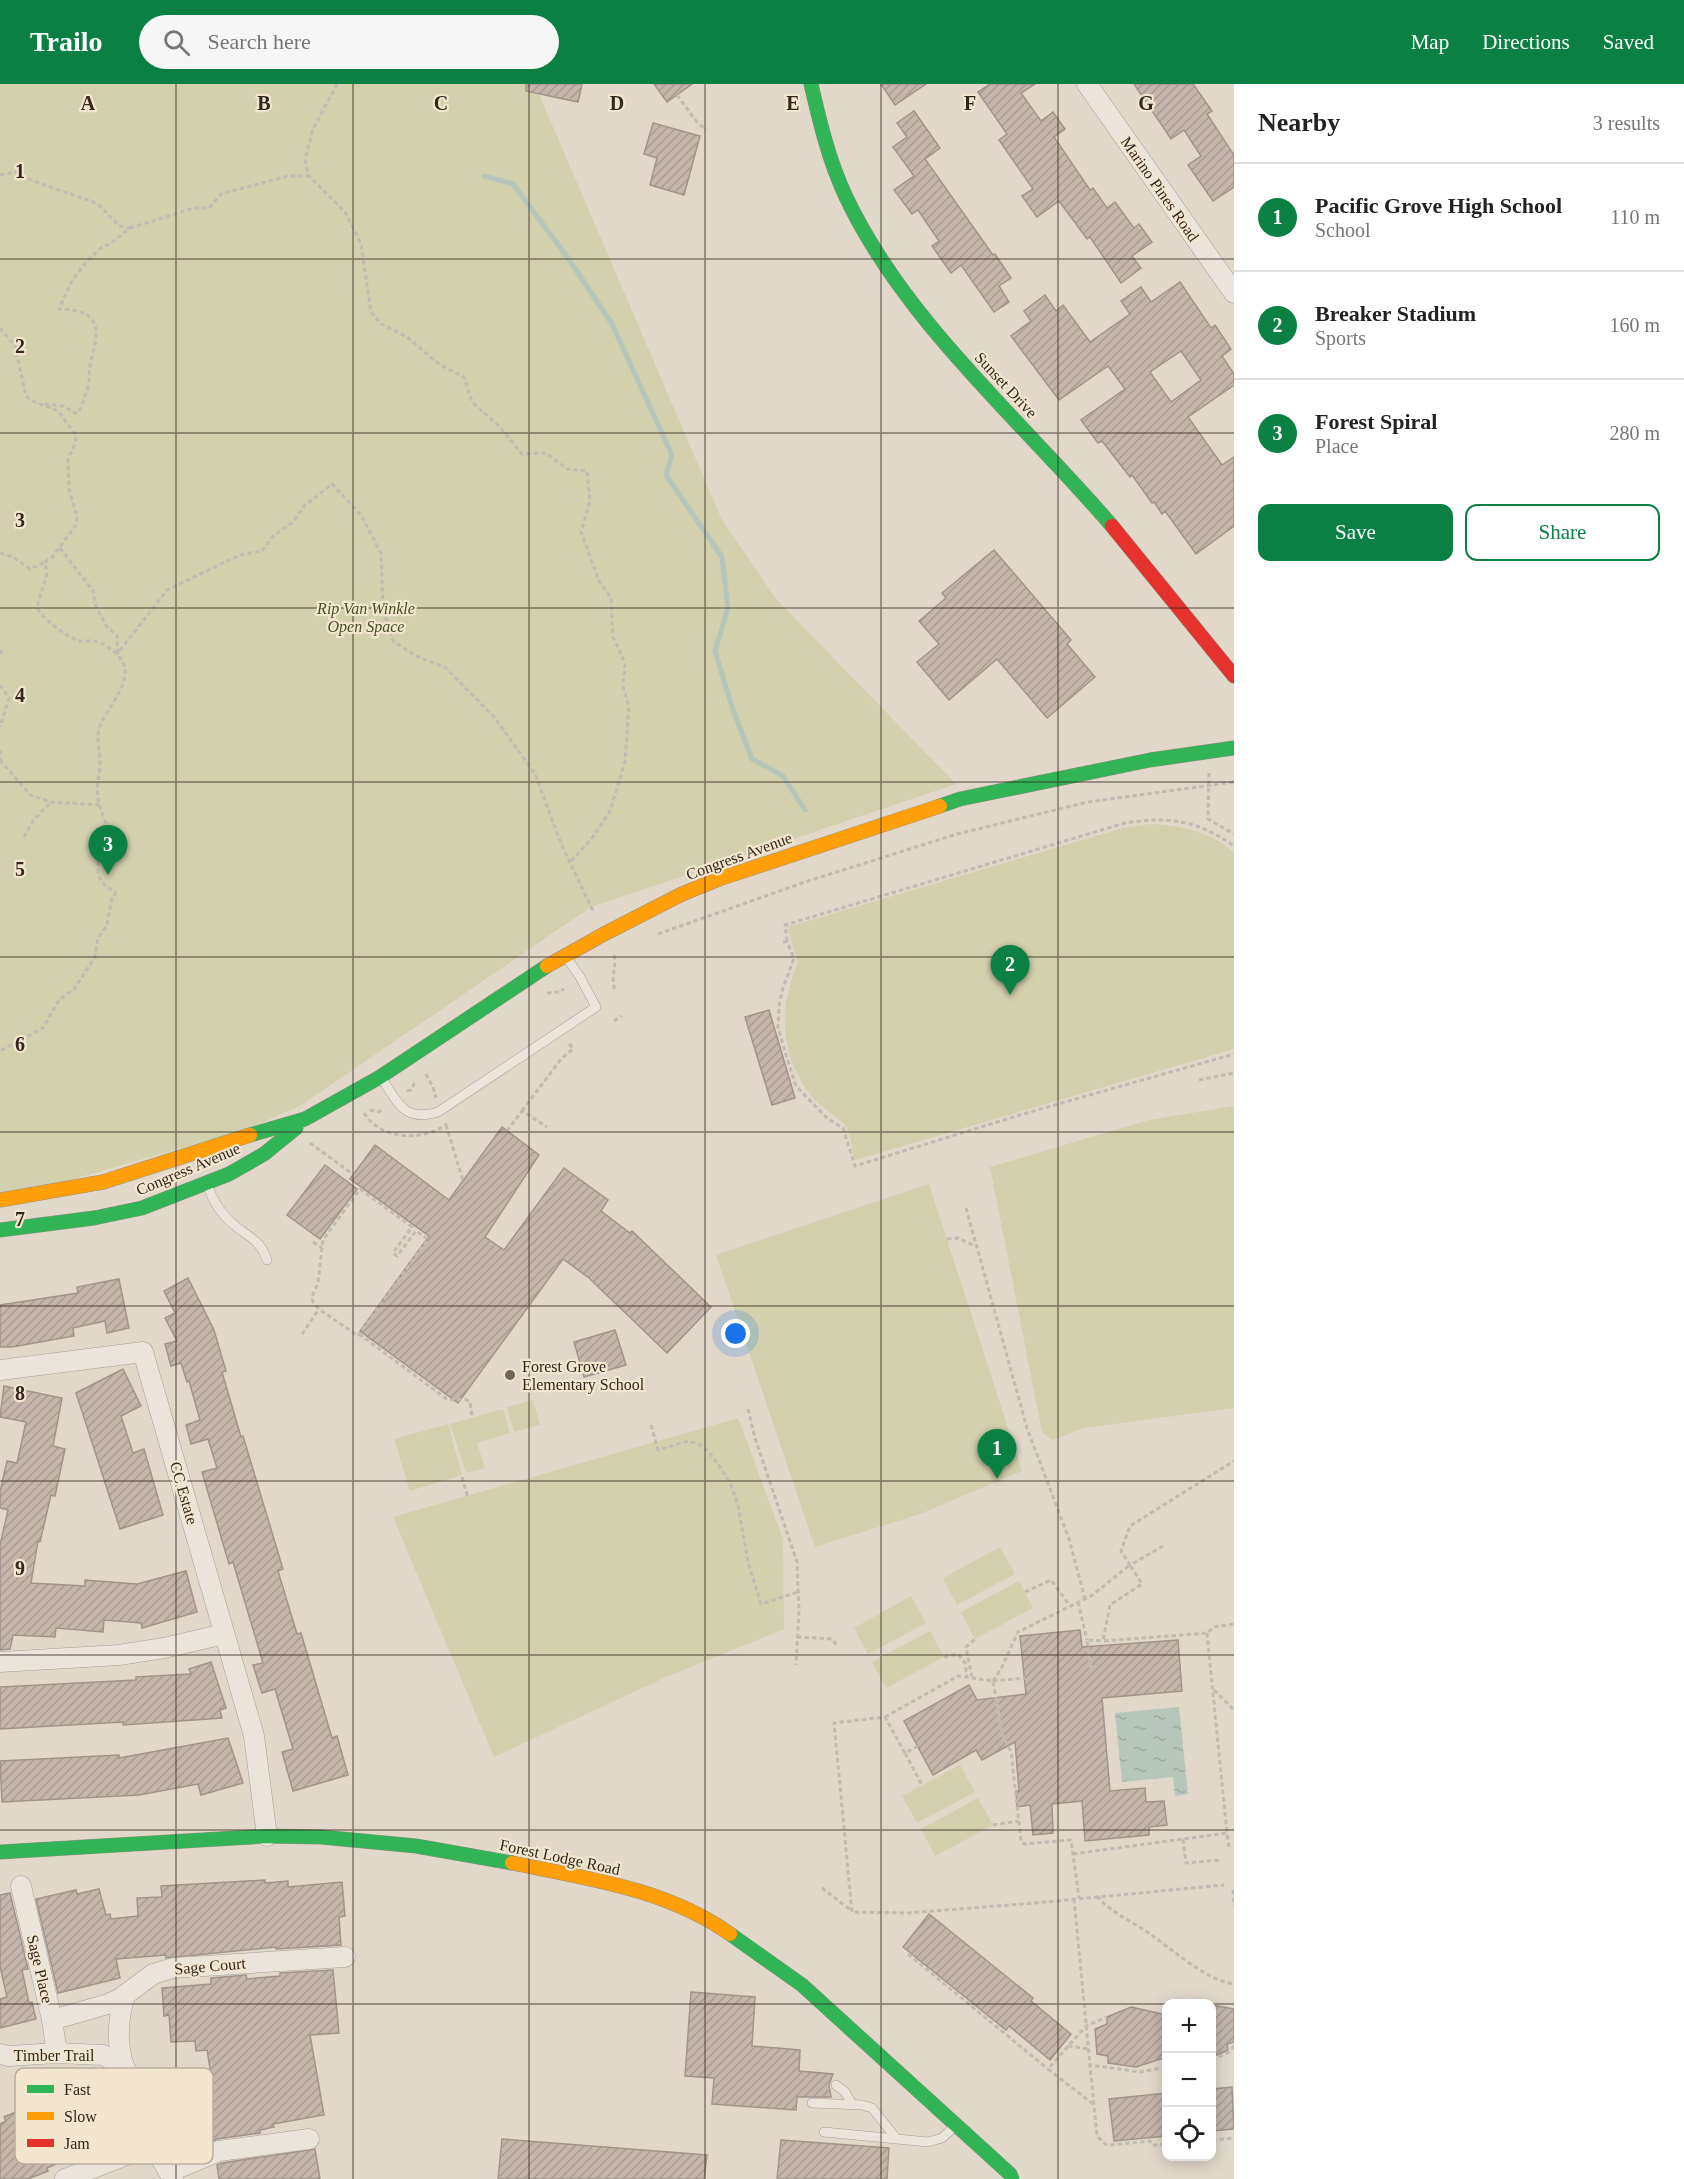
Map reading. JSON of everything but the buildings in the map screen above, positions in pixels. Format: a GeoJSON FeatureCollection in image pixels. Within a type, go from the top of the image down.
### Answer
{"type":"FeatureCollection","features":[{"type":"Feature","properties":{"kind":"street","name":"Sunset Drive"},"geometry":{"type":"LineString","coordinates":[[811,84],[823,136],[848,203],[892,277],[955,355],[1148,566],[1234,676]]}},
{"type":"Feature","properties":{"kind":"street","name":"Marino Pines Road"},"geometry":{"type":"LineString","coordinates":[[1087,84],[1234,293]]}},
{"type":"Feature","properties":{"kind":"street","name":"Congress Avenue"},"geometry":{"type":"LineString","coordinates":[[0,1200],[103,1182],[177,1157],[305,1119],[380,1077],[530,976],[604,934],[682,894],[719,879],[960,799],[1150,760],[1234,748]]}},
{"type":"Feature","properties":{"kind":"street","name":"Congress Avenue"},"geometry":{"type":"LineString","coordinates":[[0,1230],[94,1218],[142,1208],[229,1174],[264,1154],[305,1119]]}},
{"type":"Feature","properties":{"kind":"street","name":"CC Estate"},"geometry":{"type":"LineString","coordinates":[[0,1370],[143,1352],[254,1736],[267,1836]]}},
{"type":"Feature","properties":{"kind":"street"},"geometry":{"type":"LineString","coordinates":[[0,1662],[119,1655],[164,1648],[224,1634]]}},
{"type":"Feature","properties":{"kind":"street","name":"Forest Lodge Road"},"geometry":{"type":"LineString","coordinates":[[0,1851],[267,1836],[321,1837],[457,1852],[619,1885],[691,1910],[716,1924],[802,1985],[956,2124],[1010,2174],[1012,2179]]}},
{"type":"Feature","properties":{"kind":"street","name":"Sage Place"},"geometry":{"type":"LineString","coordinates":[[21,1886],[52,2019],[57,2053]]}},
{"type":"Feature","properties":{"kind":"street","name":"Sage Court"},"geometry":{"type":"LineString","coordinates":[[52,2019],[108,2004],[125,1995],[153,1974],[174,1968],[345,1957]]}},
{"type":"Feature","properties":{"kind":"street"},"geometry":{"type":"LineString","coordinates":[[125,1995],[120,2012],[120,2050],[125,2068]]}},
{"type":"Feature","properties":{"kind":"street","name":"Timber Trail"},"geometry":{"type":"LineString","coordinates":[[0,2054],[9,2056],[57,2053],[103,2055],[123,2068]]}},
{"type":"Feature","properties":{"kind":"street"},"geometry":{"type":"LineString","coordinates":[[213,2154],[219,2151],[309,2139]]}},
{"type":"Feature","properties":{"kind":"street"},"geometry":{"type":"LineString","coordinates":[[65,2179],[103,2164]]}},
{"type":"Feature","properties":{"kind":"street"},"geometry":{"type":"LineString","coordinates":[[171,2175],[193,2164]]}},
{"type":"Feature","properties":{"kind":"lane"},"geometry":{"type":"LineString","coordinates":[[380,1077],[404,1111],[415,1116],[438,1112],[596,1007],[566,956]]}},
{"type":"Feature","properties":{"kind":"lane"},"geometry":{"type":"LineString","coordinates":[[207,1182],[216,1203],[231,1222],[258,1242],[267,1260]]}},
{"type":"Feature","properties":{"kind":"lane"},"geometry":{"type":"LineString","coordinates":[[836,2085],[845,2092],[852,2104]]}},
{"type":"Feature","properties":{"kind":"lane"},"geometry":{"type":"LineString","coordinates":[[812,2103],[862,2104],[872,2108],[896,2138]]}},
{"type":"Feature","properties":{"kind":"lane"},"geometry":{"type":"LineString","coordinates":[[824,2132],[928,2142],[942,2138],[956,2124]]}},
{"type":"Feature","properties":{"kind":"path"},"geometry":{"type":"LineString","coordinates":[[337,84],[313,129],[305,160],[309,176],[345,212],[360,244],[371,312],[381,324],[407,337],[440,365],[464,376],[472,402],[500,427],[522,454],[546,453],[567,469],[587,471],[590,501],[581,532],[599,581],[611,598],[613,637],[625,663],[623,687],[629,706],[625,762],[610,811],[592,838],[571,861]]}},
{"type":"Feature","properties":{"kind":"path"},"geometry":{"type":"LineString","coordinates":[[677,95],[705,130]]}},
{"type":"Feature","properties":{"kind":"path"},"geometry":{"type":"LineString","coordinates":[[0,175],[16,172],[33,181],[99,204],[119,226],[130,228]]}},
{"type":"Feature","properties":{"kind":"path"},"geometry":{"type":"LineString","coordinates":[[39,404],[63,406],[79,412],[86,394],[90,375],[88,370],[98,329],[93,320],[77,309],[59,309],[72,281],[102,246],[110,244],[130,228],[194,208],[209,208],[221,194],[288,176],[309,176]]}},
{"type":"Feature","properties":{"kind":"path"},"geometry":{"type":"LineString","coordinates":[[0,328],[15,346],[26,396],[58,411],[75,434],[76,442],[68,459],[69,489],[77,517],[76,525],[60,548],[45,562],[30,569],[13,557],[0,554]]}},
{"type":"Feature","properties":{"kind":"path"},"geometry":{"type":"LineString","coordinates":[[118,653],[167,590],[240,555],[262,551],[273,536],[293,522],[304,506],[332,484],[361,515],[381,553],[383,609],[393,641],[416,656],[446,668],[495,718],[535,774],[562,846],[604,934]]}},
{"type":"Feature","properties":{"kind":"path"},"geometry":{"type":"LineString","coordinates":[[0,1051],[43,1028],[59,1000],[74,989],[95,957],[98,938],[106,925],[112,898],[115,895],[115,892],[102,884],[98,873],[97,866],[109,835],[96,790],[100,766],[98,751],[100,727],[115,700],[126,673],[125,665],[118,653],[117,635],[106,627],[96,607],[93,591],[60,548]]}},
{"type":"Feature","properties":{"kind":"path"},"geometry":{"type":"LineString","coordinates":[[45,562],[47,574],[43,592],[39,595],[37,607],[39,613],[64,633],[80,641],[95,640],[118,653]]}},
{"type":"Feature","properties":{"kind":"path"},"geometry":{"type":"LineString","coordinates":[[0,650],[2,654],[0,657]]}},
{"type":"Feature","properties":{"kind":"path"},"geometry":{"type":"LineString","coordinates":[[0,685],[9,698],[0,727]]}},
{"type":"Feature","properties":{"kind":"path"},"geometry":{"type":"LineString","coordinates":[[0,750],[1,760],[30,795],[51,802],[99,805]]}},
{"type":"Feature","properties":{"kind":"path"},"geometry":{"type":"LineString","coordinates":[[656,934],[805,882],[957,834],[1088,802],[1234,782]]}},
{"type":"Feature","properties":{"kind":"path"},"geometry":{"type":"LineString","coordinates":[[1209,784],[1208,819],[1234,834]]}},
{"type":"Feature","properties":{"kind":"path"},"geometry":{"type":"LineString","coordinates":[[24,837],[33,821],[51,802]]}},
{"type":"Feature","properties":{"kind":"path"},"geometry":{"type":"LineString","coordinates":[[1234,846],[1210,831],[1190,824],[1152,819],[1125,823],[785,925],[785,942],[794,958],[782,991],[778,1027],[796,1086],[828,1119],[843,1128],[855,1166],[1023,1114],[1234,1054]]}},
{"type":"Feature","properties":{"kind":"path"},"geometry":{"type":"LineString","coordinates":[[607,956],[612,951],[615,966],[611,980],[615,991]]}},
{"type":"Feature","properties":{"kind":"path"},"geometry":{"type":"LineString","coordinates":[[614,1021],[622,1016]]}},
{"type":"Feature","properties":{"kind":"path"},"geometry":{"type":"LineString","coordinates":[[507,1131],[561,1059],[573,1049],[569,1043]]}},
{"type":"Feature","properties":{"kind":"path"},"geometry":{"type":"LineString","coordinates":[[1198,1080],[1234,1073]]}},
{"type":"Feature","properties":{"kind":"path"},"geometry":{"type":"LineString","coordinates":[[426,1074],[433,1087],[436,1100]]}},
{"type":"Feature","properties":{"kind":"path"},"geometry":{"type":"LineString","coordinates":[[364,1113],[371,1110],[379,1112],[383,1108]]}},
{"type":"Feature","properties":{"kind":"path"},"geometry":{"type":"LineString","coordinates":[[522,1111],[547,1127]]}},
{"type":"Feature","properties":{"kind":"path"},"geometry":{"type":"LineString","coordinates":[[446,1125],[463,1181]]}},
{"type":"Feature","properties":{"kind":"path"},"geometry":{"type":"LineString","coordinates":[[309,1142],[354,1175]]}},
{"type":"Feature","properties":{"kind":"path"},"geometry":{"type":"LineString","coordinates":[[359,1334],[428,1239],[416,1231],[397,1256],[393,1253],[412,1227],[360,1190],[322,1240],[318,1283],[312,1297],[314,1302],[320,1310],[358,1336],[359,1334],[448,1400],[465,1399],[470,1402],[472,1416]]}},
{"type":"Feature","properties":{"kind":"path"},"geometry":{"type":"LineString","coordinates":[[966,1208],[1028,1428],[1069,1539],[1085,1599]]}},
{"type":"Feature","properties":{"kind":"path"},"geometry":{"type":"LineString","coordinates":[[947,1239],[958,1238],[975,1246]]}},
{"type":"Feature","properties":{"kind":"path"},"geometry":{"type":"LineString","coordinates":[[313,1242],[322,1248]]}},
{"type":"Feature","properties":{"kind":"path"},"geometry":{"type":"LineString","coordinates":[[302,1334],[320,1310]]}},
{"type":"Feature","properties":{"kind":"path"},"geometry":{"type":"LineString","coordinates":[[748,1409],[797,1562],[796,1665]]}},
{"type":"Feature","properties":{"kind":"path"},"geometry":{"type":"LineString","coordinates":[[651,1425],[658,1450],[688,1441],[699,1444],[708,1451],[731,1485],[738,1505],[748,1562],[761,1604],[798,1592]]}},
{"type":"Feature","properties":{"kind":"path"},"geometry":{"type":"LineString","coordinates":[[1103,1641],[1110,1605],[1142,1584],[1121,1551],[1130,1527],[1234,1461]]}},
{"type":"Feature","properties":{"kind":"path"},"geometry":{"type":"LineString","coordinates":[[462,1477],[468,1498]]}},
{"type":"Feature","properties":{"kind":"path"},"geometry":{"type":"LineString","coordinates":[[1079,1898],[1071,1840],[1024,1844],[1021,1841],[1011,1752],[1002,1734],[993,1681],[1018,1632],[1085,1599],[1130,1565],[1163,1546]]}},
{"type":"Feature","properties":{"kind":"path"},"geometry":{"type":"LineString","coordinates":[[1025,1592],[1051,1580],[1070,1606]]}},
{"type":"Feature","properties":{"kind":"path"},"geometry":{"type":"LineString","coordinates":[[1078,1602],[1091,1668]]}},
{"type":"Feature","properties":{"kind":"path"},"geometry":{"type":"LineString","coordinates":[[1087,1640],[1103,1641],[1207,1633],[1214,1627],[1234,1624]]}},
{"type":"Feature","properties":{"kind":"path"},"geometry":{"type":"LineString","coordinates":[[1207,1633],[1229,1849]]}},
{"type":"Feature","properties":{"kind":"path"},"geometry":{"type":"LineString","coordinates":[[797,1637],[832,1639],[838,1647]]}},
{"type":"Feature","properties":{"kind":"path"},"geometry":{"type":"LineString","coordinates":[[972,1678],[966,1647],[975,1639]]}},
{"type":"Feature","properties":{"kind":"path"},"geometry":{"type":"LineString","coordinates":[[944,1657],[958,1654],[965,1663],[967,1677]]}},
{"type":"Feature","properties":{"kind":"path"},"geometry":{"type":"LineString","coordinates":[[852,1912],[834,1723],[885,1718],[958,1676],[993,1681],[1025,1678]]}},
{"type":"Feature","properties":{"kind":"path"},"geometry":{"type":"LineString","coordinates":[[1213,1689],[1234,1710]]}},
{"type":"Feature","properties":{"kind":"path"},"geometry":{"type":"LineString","coordinates":[[885,1718],[922,1785]]}},
{"type":"Feature","properties":{"kind":"path"},"geometry":{"type":"LineString","coordinates":[[905,1753],[918,1746]]}},
{"type":"Feature","properties":{"kind":"path"},"geometry":{"type":"LineString","coordinates":[[993,1825],[1018,1821]]}},
{"type":"Feature","properties":{"kind":"path"},"geometry":{"type":"LineString","coordinates":[[1073,1854],[1227,1833]]}},
{"type":"Feature","properties":{"kind":"path"},"geometry":{"type":"LineString","coordinates":[[1184,1839],[1186,1863],[1221,1860]]}},
{"type":"Feature","properties":{"kind":"path"},"geometry":{"type":"LineString","coordinates":[[822,1888],[852,1912],[907,1913],[1224,1885]]}},
{"type":"Feature","properties":{"kind":"path"},"geometry":{"type":"LineString","coordinates":[[1233,1890],[1234,1906]]}},
{"type":"Feature","properties":{"kind":"path"},"geometry":{"type":"LineString","coordinates":[[1097,1896],[1106,1907],[1151,1934],[1170,1950],[1218,1980],[1234,1984]]}},
{"type":"Feature","properties":{"kind":"path"},"geometry":{"type":"LineString","coordinates":[[1074,1899],[1097,2136],[1105,2144],[1150,2141],[1152,2145],[1162,2144]]}},
{"type":"Feature","properties":{"kind":"path"},"geometry":{"type":"LineString","coordinates":[[908,1954],[1094,2104]]}},
{"type":"Feature","properties":{"kind":"path"},"geometry":{"type":"LineString","coordinates":[[1048,2069],[1086,2026],[1107,2018]]}},
{"type":"Feature","properties":{"kind":"path"},"geometry":{"type":"LineString","coordinates":[[1068,2046],[1089,2049]]}},
{"type":"Feature","properties":{"kind":"path"},"geometry":{"type":"LineString","coordinates":[[1216,2058],[1229,2052],[1234,2046]]}},
{"type":"Feature","properties":{"kind":"path"},"geometry":{"type":"LineString","coordinates":[[1090,2065],[1140,2072],[1162,2068]]}},
{"type":"Feature","properties":{"kind":"path"},"geometry":{"type":"LineString","coordinates":[[1216,2140],[1234,2138]]}},
{"type":"Feature","properties":{"kind":"green space","name":"Rip Van Winkle Open Space"},"geometry":{"type":"Polygon","coordinates":[[[0,84],[536,84],[722,520],[777,600],[956,784],[591,907],[300,1106],[248,1129],[0,1200],[0,84]]]}},
{"type":"Feature","properties":{"kind":"green space"},"geometry":{"type":"Polygon","coordinates":[[[1150,824],[1194,831],[1215,839],[1234,852],[1234,1049],[855,1160],[847,1128],[813,1098],[802,1082],[788,1049],[785,1015],[787,998],[798,962],[787,927],[1123,828],[1150,824]]]}},
{"type":"Feature","properties":{"kind":"green space"},"geometry":{"type":"Polygon","coordinates":[[[1234,1106],[1234,1408],[1084,1428],[1052,1440],[1042,1432],[990,1167],[1149,1120],[1234,1106]]]}},
{"type":"Feature","properties":{"kind":"green space"},"geometry":{"type":"Polygon","coordinates":[[[929,1184],[1022,1471],[920,1514],[815,1547],[716,1255],[929,1184]]]}},
{"type":"Feature","properties":{"kind":"green space"},"geometry":{"type":"Polygon","coordinates":[[[533,1400],[540,1425],[514,1432],[507,1407],[533,1400]]]}},
{"type":"Feature","properties":{"kind":"green space"},"geometry":{"type":"Polygon","coordinates":[[[503,1409],[510,1433],[477,1443],[485,1468],[466,1473],[450,1424],[503,1409]]]}},
{"type":"Feature","properties":{"kind":"green space"},"geometry":{"type":"Polygon","coordinates":[[[738,1418],[783,1539],[784,1629],[664,1678],[494,1757],[393,1517],[738,1418]]]}},
{"type":"Feature","properties":{"kind":"green space"},"geometry":{"type":"Polygon","coordinates":[[[448,1424],[462,1475],[410,1491],[394,1439],[448,1424]]]}},
{"type":"Feature","properties":{"kind":"green space"},"geometry":{"type":"Polygon","coordinates":[[[1000,1547],[1015,1574],[957,1605],[943,1578],[1000,1547]]]}},
{"type":"Feature","properties":{"kind":"green space"},"geometry":{"type":"Polygon","coordinates":[[[1019,1581],[1033,1608],[975,1639],[961,1612],[1019,1581]]]}},
{"type":"Feature","properties":{"kind":"green space"},"geometry":{"type":"Polygon","coordinates":[[[911,1596],[926,1623],[868,1654],[854,1628],[911,1596]]]}},
{"type":"Feature","properties":{"kind":"green space"},"geometry":{"type":"Polygon","coordinates":[[[930,1631],[944,1657],[886,1688],[872,1662],[930,1631]]]}},
{"type":"Feature","properties":{"kind":"green space"},"geometry":{"type":"Polygon","coordinates":[[[960,1765],[975,1792],[917,1823],[902,1796],[960,1765]]]}},
{"type":"Feature","properties":{"kind":"green space"},"geometry":{"type":"Polygon","coordinates":[[[978,1798],[993,1825],[935,1856],[921,1829],[978,1798]]]}},
{"type":"Feature","properties":{"kind":"water"},"geometry":{"type":"Polygon","coordinates":[[[1179,1707],[1188,1794],[1175,1796],[1173,1777],[1122,1782],[1115,1713],[1179,1707]]]}},
{"type":"Feature","properties":{"kind":"waterway"},"geometry":{"type":"LineString","coordinates":[[484,176],[513,184],[568,258],[612,324],[672,455],[666,475],[722,557],[728,608],[715,651],[733,710],[752,759],[783,776],[805,810]]}},
{"type":"Feature","properties":{"kind":"traffic: fast"},"geometry":{"type":"LineString","coordinates":[[811,84],[825,142],[846,197],[871,243],[900,287],[968,369],[1112,526]]}},
{"type":"Feature","properties":{"kind":"traffic: fast"},"geometry":{"type":"LineString","coordinates":[[940,806],[960,799],[1150,760],[1234,748]]}},
{"type":"Feature","properties":{"kind":"traffic: fast"},"geometry":{"type":"LineString","coordinates":[[250,1135],[305,1119],[380,1077],[547,966]]}},
{"type":"Feature","properties":{"kind":"traffic: fast"},"geometry":{"type":"LineString","coordinates":[[0,1230],[94,1218],[142,1208],[229,1174],[264,1154],[296,1128]]}},
{"type":"Feature","properties":{"kind":"traffic: fast"},"geometry":{"type":"LineString","coordinates":[[0,1852],[267,1836],[321,1837],[416,1846],[512,1863]]}},
{"type":"Feature","properties":{"kind":"traffic: fast"},"geometry":{"type":"LineString","coordinates":[[730,1934],[802,1985],[1010,2174],[1012,2179]]}},
{"type":"Feature","properties":{"kind":"traffic: slow"},"geometry":{"type":"LineString","coordinates":[[547,966],[682,894],[719,879],[940,806]]}},
{"type":"Feature","properties":{"kind":"traffic: slow"},"geometry":{"type":"LineString","coordinates":[[0,1200],[103,1182],[250,1135]]}},
{"type":"Feature","properties":{"kind":"traffic: slow"},"geometry":{"type":"LineString","coordinates":[[512,1863],[597,1880],[653,1896],[680,1906],[730,1934]]}},
{"type":"Feature","properties":{"kind":"traffic: jam"},"geometry":{"type":"LineString","coordinates":[[1112,526],[1234,676]]}},
{"type":"Feature","properties":{"kind":"place","name":"Forest Spiral"},"geometry":{"type":"Point","coordinates":[108,875]}},
{"type":"Feature","properties":{"kind":"place","name":"Breaker Stadium"},"geometry":{"type":"Point","coordinates":[1010,995]}},
{"type":"Feature","properties":{"kind":"place","name":"Forest Grove Elementary School"},"geometry":{"type":"Point","coordinates":[510,1375]}},
{"type":"Feature","properties":{"kind":"place","name":"Pacific Grove High School"},"geometry":{"type":"Point","coordinates":[997,1479]}}]}
